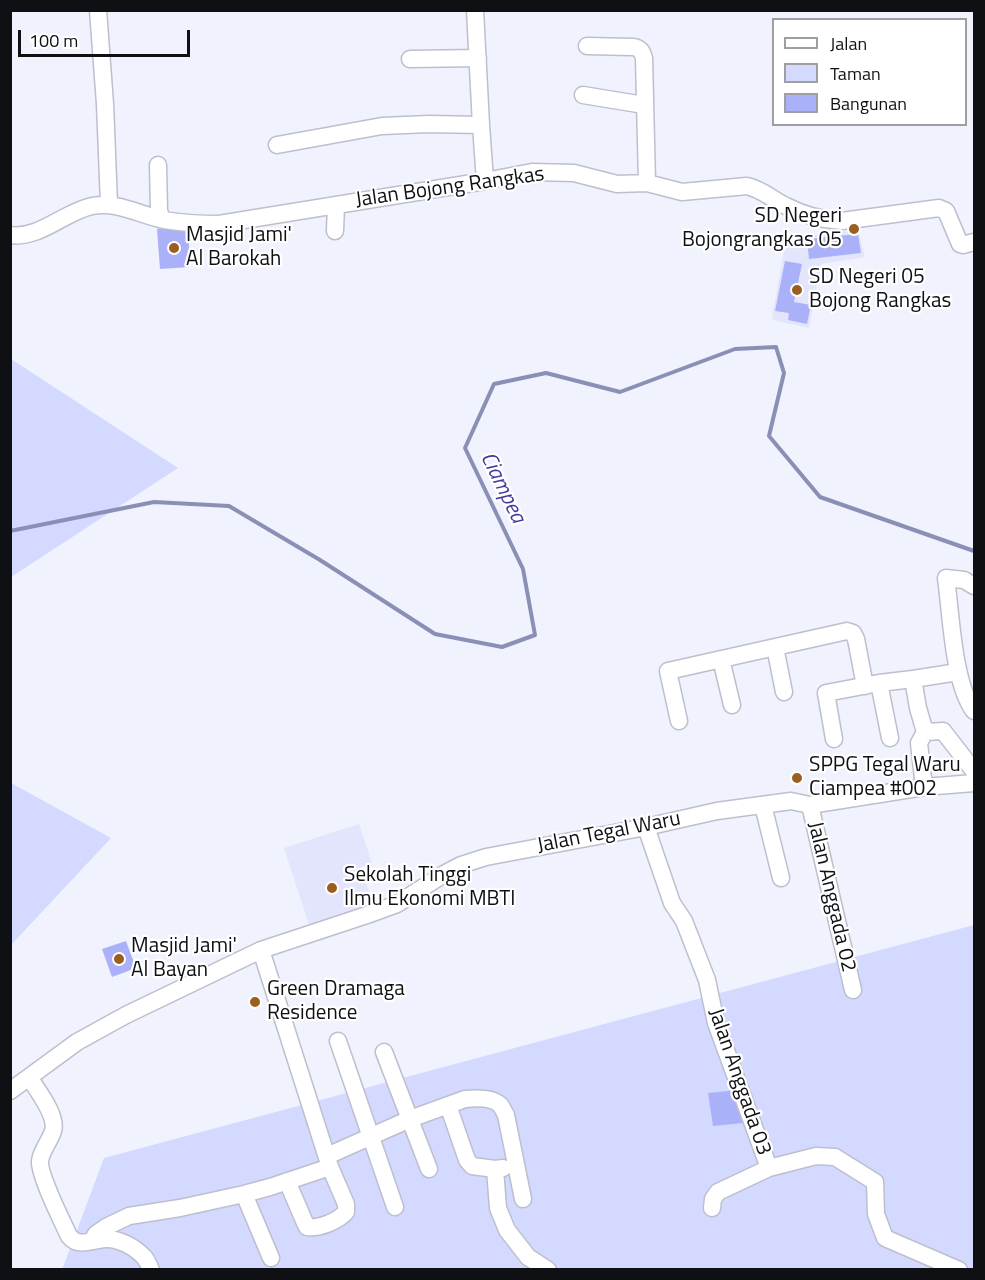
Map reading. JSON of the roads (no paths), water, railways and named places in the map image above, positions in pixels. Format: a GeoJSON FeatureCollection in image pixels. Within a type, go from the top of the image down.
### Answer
{"type":"FeatureCollection","features":[{"type":"Feature","properties":{"kind":"street"},"geometry":{"type":"LineString","coordinates":[[98,10],[109,204]]}},
{"type":"Feature","properties":{"kind":"street"},"geometry":{"type":"LineString","coordinates":[[476,10],[485,181]]}},
{"type":"Feature","properties":{"kind":"street"},"geometry":{"type":"LineString","coordinates":[[587,46],[633,46],[642,51],[646,183]]}},
{"type":"Feature","properties":{"kind":"street"},"geometry":{"type":"LineString","coordinates":[[410,59],[478,58]]}},
{"type":"Feature","properties":{"kind":"street"},"geometry":{"type":"LineString","coordinates":[[583,95],[644,105]]}},
{"type":"Feature","properties":{"kind":"street"},"geometry":{"type":"LineString","coordinates":[[277,145],[382,126],[481,125]]}},
{"type":"Feature","properties":{"kind":"street"},"geometry":{"type":"LineString","coordinates":[[158,165],[159,211],[162,219]]}},
{"type":"Feature","properties":{"kind":"street","name":"Jalan Bojong Rangkas"},"geometry":{"type":"LineString","coordinates":[[10,235],[33,233],[75,212],[109,204],[162,219],[219,224],[532,172],[574,173],[617,184],[646,183],[682,192],[747,186],[757,188],[786,206],[807,215],[842,221],[939,208],[946,211],[960,244],[975,242]]}},
{"type":"Feature","properties":{"kind":"street"},"geometry":{"type":"LineString","coordinates":[[334,231],[336,205]]}},
{"type":"Feature","properties":{"kind":"street"},"geometry":{"type":"LineString","coordinates":[[975,586],[964,580],[946,578],[958,672],[975,711]]}},
{"type":"Feature","properties":{"kind":"street"},"geometry":{"type":"LineString","coordinates":[[679,721],[668,671],[847,631],[853,633],[856,639],[890,738]]}},
{"type":"Feature","properties":{"kind":"street"},"geometry":{"type":"LineString","coordinates":[[775,647],[784,692]]}},
{"type":"Feature","properties":{"kind":"street"},"geometry":{"type":"LineString","coordinates":[[721,659],[732,705]]}},
{"type":"Feature","properties":{"kind":"street"},"geometry":{"type":"LineString","coordinates":[[834,739],[826,693],[958,672]]}},
{"type":"Feature","properties":{"kind":"street"},"geometry":{"type":"LineString","coordinates":[[913,679],[924,732],[919,743],[924,787]]}},
{"type":"Feature","properties":{"kind":"street"},"geometry":{"type":"LineString","coordinates":[[924,732],[943,731],[975,771]]}},
{"type":"Feature","properties":{"kind":"street","name":"Jalan Tegal Waru"},"geometry":{"type":"LineString","coordinates":[[10,1091],[77,1042],[103,1027],[261,950],[391,906],[461,865],[486,857],[717,810],[791,801],[810,805],[924,787],[975,783]]}},
{"type":"Feature","properties":{"kind":"street"},"geometry":{"type":"LineString","coordinates":[[763,805],[781,878]]}},
{"type":"Feature","properties":{"kind":"street","name":"Jalan Anggada 02"},"geometry":{"type":"LineString","coordinates":[[810,805],[853,990]]}},
{"type":"Feature","properties":{"kind":"street","name":"Jalan Anggada 03"},"geometry":{"type":"LineString","coordinates":[[646,826],[672,903],[684,921],[707,980],[716,1023],[769,1168],[816,1156],[835,1157],[875,1182],[876,1214],[885,1238],[959,1269]]}},
{"type":"Feature","properties":{"kind":"street"},"geometry":{"type":"LineString","coordinates":[[261,950],[329,1162],[346,1204],[346,1212],[314,1228],[307,1227],[287,1181]]}},
{"type":"Feature","properties":{"kind":"street"},"geometry":{"type":"LineString","coordinates":[[338,1041],[395,1207]]}},
{"type":"Feature","properties":{"kind":"street"},"geometry":{"type":"LineString","coordinates":[[384,1052],[429,1169]]}},
{"type":"Feature","properties":{"kind":"street"},"geometry":{"type":"LineString","coordinates":[[29,1077],[54,1121],[53,1132],[40,1161],[44,1180],[72,1241],[80,1243],[105,1239],[125,1243],[144,1256],[151,1269]]}},
{"type":"Feature","properties":{"kind":"street"},"geometry":{"type":"LineString","coordinates":[[92,1241],[96,1234],[106,1227],[129,1216],[244,1194],[287,1181],[329,1162],[370,1138],[410,1119],[465,1099],[474,1098],[498,1103],[506,1116],[523,1199]]}},
{"type":"Feature","properties":{"kind":"street"},"geometry":{"type":"LineString","coordinates":[[448,1105],[467,1160],[472,1166],[495,1169],[516,1166]]}},
{"type":"Feature","properties":{"kind":"street"},"geometry":{"type":"LineString","coordinates":[[712,1208],[713,1199],[718,1192],[769,1168]]}},
{"type":"Feature","properties":{"kind":"street"},"geometry":{"type":"LineString","coordinates":[[495,1169],[498,1208],[507,1230],[528,1257],[548,1269]]}},
{"type":"Feature","properties":{"kind":"street"},"geometry":{"type":"LineString","coordinates":[[244,1194],[271,1258]]}},
{"type":"Feature","properties":{"kind":"waterway","name":"Ciampea"},"geometry":{"type":"LineString","coordinates":[[10,531],[154,502],[229,506],[320,560],[435,634],[502,647],[535,635],[523,569],[465,448],[494,384],[546,373],[620,392],[735,349],[776,347],[784,373],[769,436],[820,497],[974,551]]}},
{"type":"Feature","properties":{"kind":"place","name":"SD Negeri Bojongrangkas 05"},"geometry":{"type":"Point","coordinates":[854,229]}},
{"type":"Feature","properties":{"kind":"place","name":"Masjid Jami' Al Barokah"},"geometry":{"type":"Point","coordinates":[174,248]}},
{"type":"Feature","properties":{"kind":"place","name":"SD Negeri 05 Bojong Rangkas"},"geometry":{"type":"Point","coordinates":[797,290]}},
{"type":"Feature","properties":{"kind":"place","name":"SPPG Tegal Waru Ciampea #002"},"geometry":{"type":"Point","coordinates":[797,778]}},
{"type":"Feature","properties":{"kind":"place","name":"Sekolah Tinggi Ilmu Ekonomi MBTI"},"geometry":{"type":"Point","coordinates":[332,888]}},
{"type":"Feature","properties":{"kind":"place","name":"Masjid Jami' Al Bayan"},"geometry":{"type":"Point","coordinates":[119,959]}},
{"type":"Feature","properties":{"kind":"place","name":"Green Dramaga Residence"},"geometry":{"type":"Point","coordinates":[255,1002]}}]}
